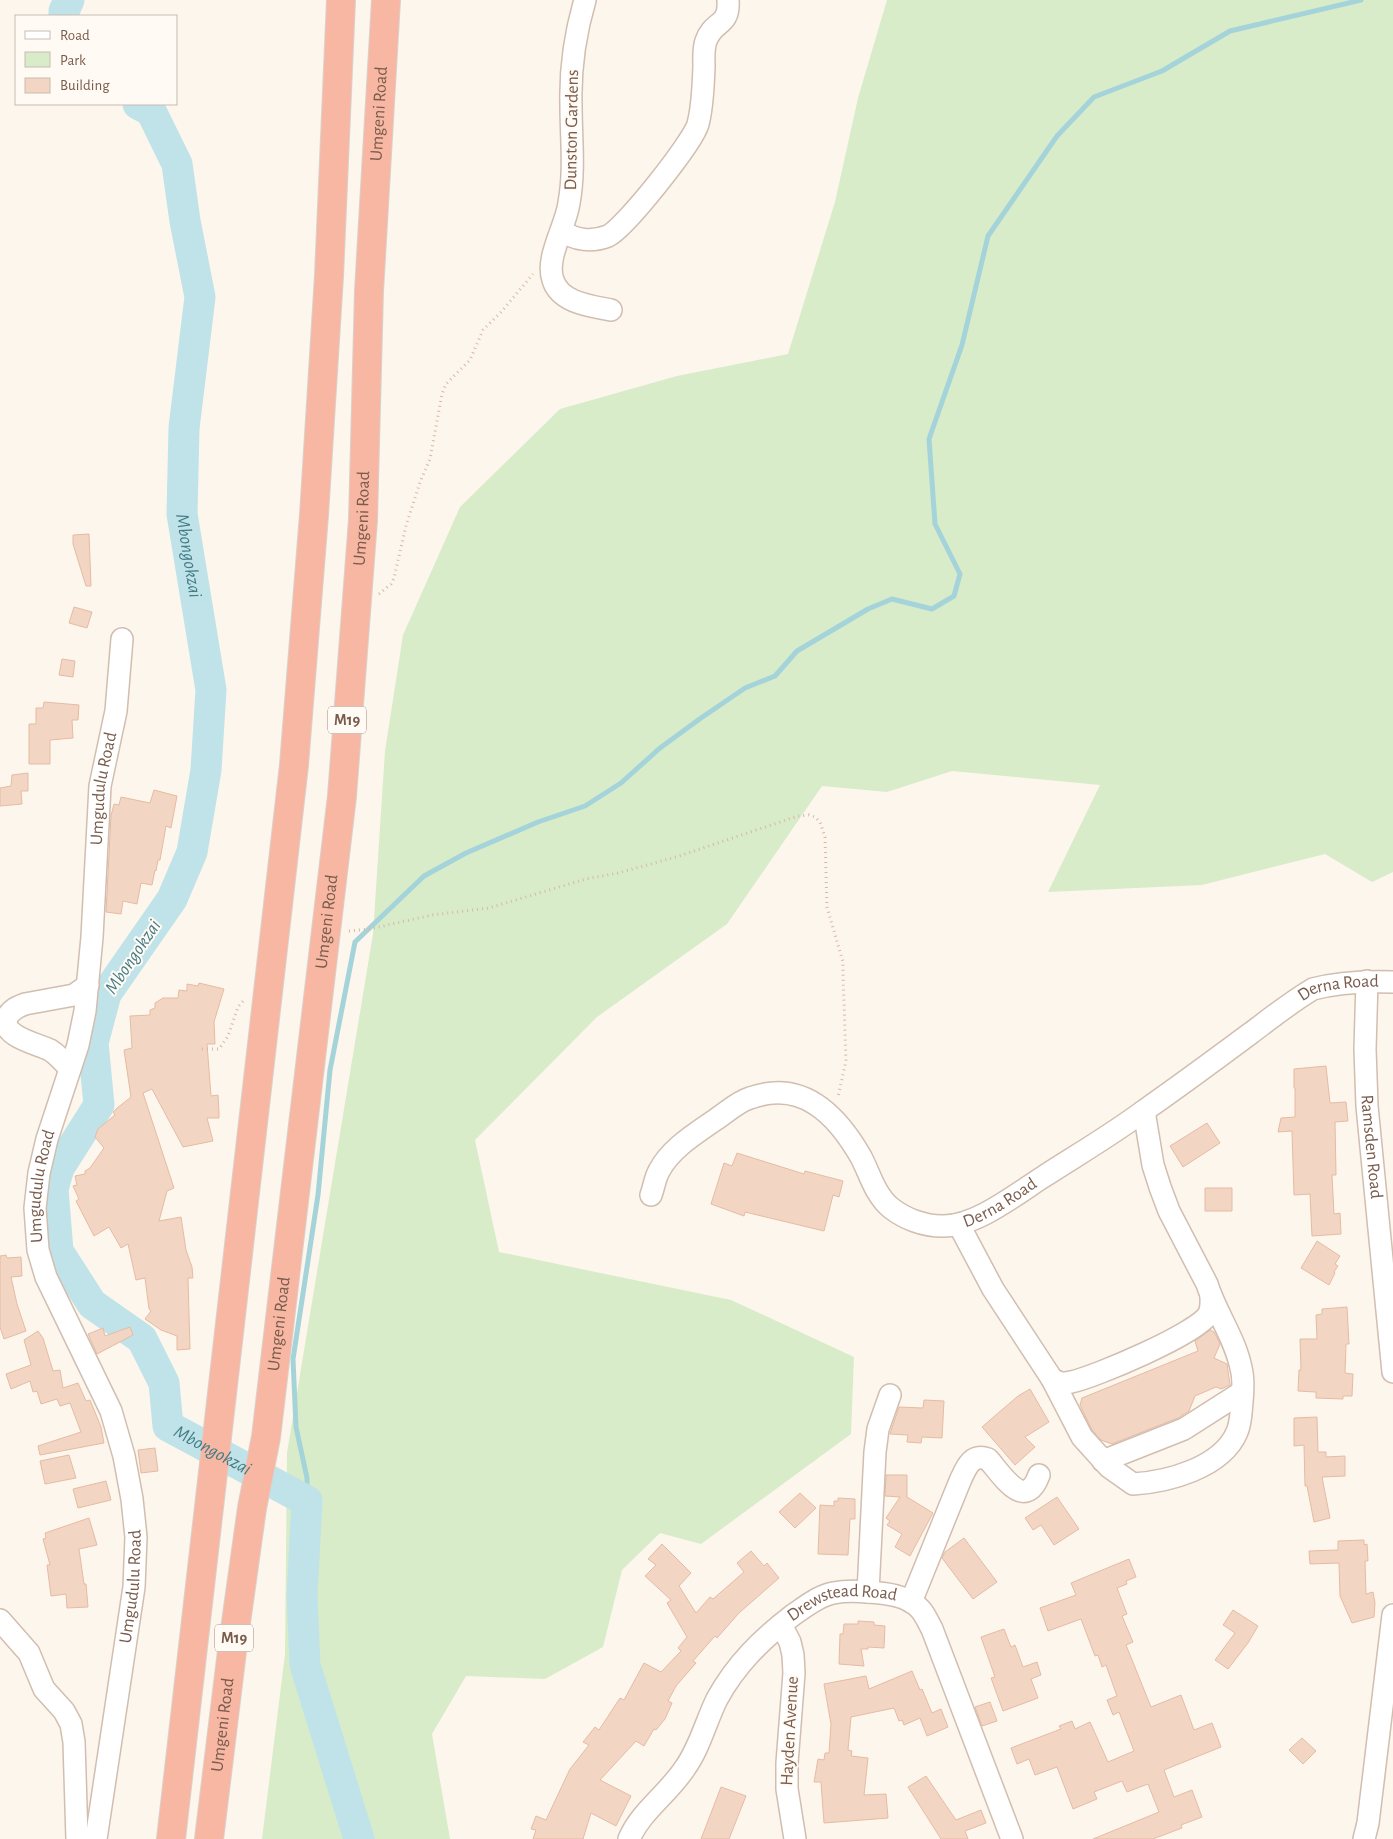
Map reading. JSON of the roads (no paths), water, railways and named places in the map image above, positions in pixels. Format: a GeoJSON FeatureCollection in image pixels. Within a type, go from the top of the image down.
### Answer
{"type":"FeatureCollection","features":[{"type":"Feature","properties":{"kind":"highway","name":"Umgeni Road"},"geometry":{"type":"LineString","coordinates":[[171,1839],[294,765],[314,515],[329,276],[341,0]]}},
{"type":"Feature","properties":{"kind":"highway","name":"Umgeni Road"},"geometry":{"type":"LineString","coordinates":[[210,1839],[232,1651],[252,1508],[267,1428],[342,796],[363,520],[369,291],[386,0]]}},
{"type":"Feature","properties":{"kind":"street","name":"Dunston Gardens"},"geometry":{"type":"LineString","coordinates":[[585,0],[579,20],[573,63],[571,104],[573,180],[568,216],[552,264],[553,280],[568,298],[582,304],[610,310]]}},
{"type":"Feature","properties":{"kind":"street"},"geometry":{"type":"LineString","coordinates":[[562,230],[572,237],[582,239],[600,238],[615,232],[637,209],[684,149],[696,130],[700,117],[705,43],[711,30],[725,19],[728,10],[728,0]]}},
{"type":"Feature","properties":{"kind":"street","name":"Umgudulu Road"},"geometry":{"type":"LineString","coordinates":[[96,1839],[134,1587],[136,1537],[132,1499],[124,1456],[111,1411],[46,1277],[38,1250],[35,1208],[40,1173],[48,1140],[78,1044],[88,985],[100,786],[116,711],[122,640]]}},
{"type":"Feature","properties":{"kind":"street","name":"Derna Road"},"geometry":{"type":"LineString","coordinates":[[652,1195],[659,1171],[673,1152],[749,1098],[776,1092],[787,1093],[810,1100],[833,1117],[851,1141],[880,1196],[890,1207],[905,1217],[931,1226],[959,1225],[988,1211],[1016,1194],[1144,1111],[1312,988],[1328,984],[1367,981],[1393,982]]}},
{"type":"Feature","properties":{"kind":"street","name":"Ramsden Road"},"geometry":{"type":"LineString","coordinates":[[1367,981],[1365,1049],[1367,1106],[1393,1372]]}},
{"type":"Feature","properties":{"kind":"street"},"geometry":{"type":"LineString","coordinates":[[70,1069],[52,1051],[11,1034],[5,1022],[9,1014],[18,1007],[74,995],[88,985]]}},
{"type":"Feature","properties":{"kind":"street"},"geometry":{"type":"LineString","coordinates":[[959,1225],[992,1289],[1052,1379],[1082,1437],[1121,1477],[1133,1484],[1153,1483],[1187,1474],[1214,1458],[1228,1446],[1237,1432],[1240,1419],[1242,1370],[1235,1347],[1200,1270],[1169,1211],[1154,1165],[1144,1111]]}},
{"type":"Feature","properties":{"kind":"street"},"geometry":{"type":"LineString","coordinates":[[1052,1379],[1061,1384],[1088,1377],[1176,1338],[1198,1325],[1207,1316],[1211,1307],[1211,1296]]}},
{"type":"Feature","properties":{"kind":"street"},"geometry":{"type":"LineString","coordinates":[[1104,1461],[1184,1429],[1242,1392]]}},
{"type":"Feature","properties":{"kind":"street"},"geometry":{"type":"LineString","coordinates":[[868,1592],[875,1452],[878,1428],[890,1395]]}},
{"type":"Feature","properties":{"kind":"street"},"geometry":{"type":"LineString","coordinates":[[911,1602],[960,1481],[972,1459],[983,1457],[988,1459],[1014,1489],[1021,1492],[1032,1489],[1040,1476]]}},
{"type":"Feature","properties":{"kind":"street","name":"Drewstead Road"},"geometry":{"type":"LineString","coordinates":[[629,1839],[636,1825],[685,1768],[716,1701],[734,1671],[751,1650],[806,1606],[832,1594],[868,1592],[894,1595],[920,1608],[932,1629],[1012,1839]]}},
{"type":"Feature","properties":{"kind":"street"},"geometry":{"type":"LineString","coordinates":[[1364,1839],[1368,1823],[1393,1615]]}},
{"type":"Feature","properties":{"kind":"street"},"geometry":{"type":"LineString","coordinates":[[0,1620],[29,1654],[44,1689],[64,1711],[71,1724],[74,1742],[77,1839]]}},
{"type":"Feature","properties":{"kind":"street","name":"Hayden Avenue"},"geometry":{"type":"LineString","coordinates":[[781,1625],[790,1642],[793,1655],[794,1673],[787,1763],[787,1789],[794,1839]]}},
{"type":"Feature","properties":{"kind":"waterway","name":"Mbongokzai"},"geometry":{"type":"LineString","coordinates":[[64,15],[69,0]]}},
{"type":"Feature","properties":{"kind":"waterway"},"geometry":{"type":"LineString","coordinates":[[307,1501],[307,1478],[296,1427],[293,1359],[318,1195],[330,1070],[355,942],[424,876],[466,853],[538,822],[585,806],[621,783],[660,748],[701,718],[745,688],[775,676],[797,651],[868,609],[892,599],[932,609],[954,596],[960,574],[935,524],[929,439],[962,345],[988,236],[1057,136],[1094,97],[1162,71],[1230,31],[1361,0]]}},
{"type":"Feature","properties":{"kind":"waterway","name":"Mbongokzai"},"geometry":{"type":"LineString","coordinates":[[140,105],[151,111],[177,164],[185,221],[200,297],[184,428],[182,514],[211,690],[206,770],[192,852],[172,899],[106,994],[93,1043],[99,1105],[59,1168],[53,1189],[58,1251],[92,1304],[142,1339],[164,1383],[168,1426],[307,1501],[302,1597],[305,1665],[359,1839]]}}]}
